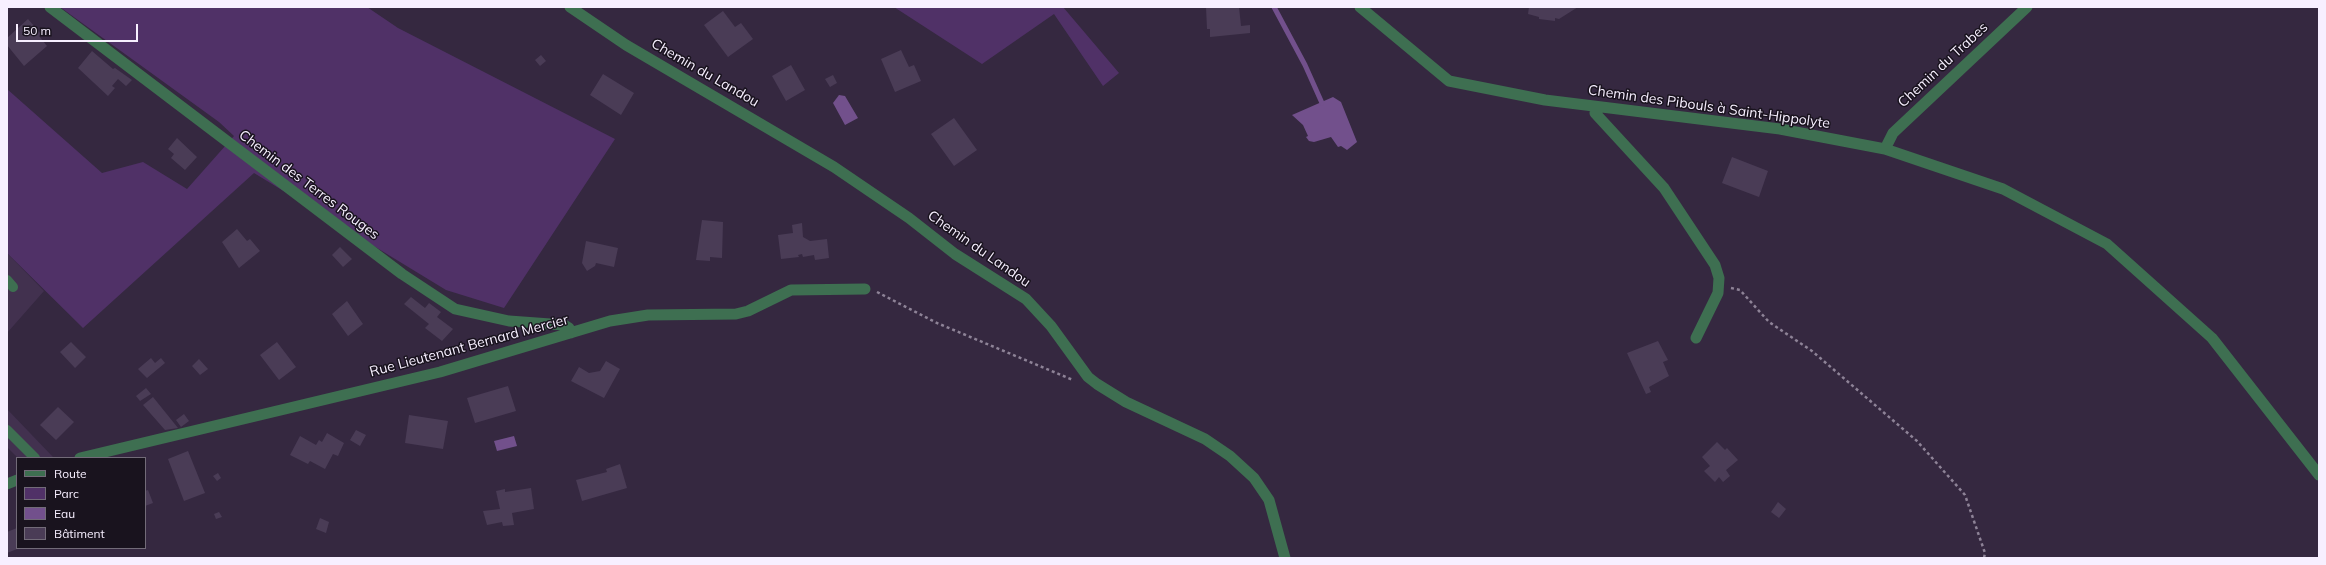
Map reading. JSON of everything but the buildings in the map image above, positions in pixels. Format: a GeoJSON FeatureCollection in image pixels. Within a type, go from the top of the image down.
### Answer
{"type":"FeatureCollection","features":[{"type":"Feature","properties":{"kind":"street","name":"Chemin des Terres Rouges"},"geometry":{"type":"LineString","coordinates":[[50,7],[402,274],[455,309],[509,321],[564,325],[569,328],[571,333]]}},
{"type":"Feature","properties":{"kind":"street","name":"Chemin du Landou"},"geometry":{"type":"LineString","coordinates":[[570,7],[626,45],[834,166],[909,218],[955,254],[1026,299],[1050,326],[1088,377],[1126,402],[1205,439],[1244,468],[1254,478],[1269,500],[1285,558]]}},
{"type":"Feature","properties":{"kind":"street","name":"Chemin des Pibouls à Saint-Hippolyte"},"geometry":{"type":"LineString","coordinates":[[1360,7],[1449,81],[1596,108],[1780,130],[1885,149],[2003,189],[2107,244],[2212,338],[2319,476]]}},
{"type":"Feature","properties":{"kind":"street","name":"Chemin du Trabes"},"geometry":{"type":"LineString","coordinates":[[1885,149],[1893,133],[2027,7]]}},
{"type":"Feature","properties":{"kind":"street"},"geometry":{"type":"LineString","coordinates":[[1596,108],[1595,113],[1651,173],[1671,197],[1715,265],[1719,286],[1711,308],[1696,338]]}},
{"type":"Feature","properties":{"kind":"street","name":"Rue Lieutenant Bernard Mercier"},"geometry":{"type":"LineString","coordinates":[[84,457],[440,372],[610,321],[648,315],[736,314],[748,311],[784,292],[799,288],[866,289]]}},
{"type":"Feature","properties":{"kind":"lane"},"geometry":{"type":"LineString","coordinates":[[7,430],[34,457]]}},
{"type":"Feature","properties":{"kind":"path"},"geometry":{"type":"LineString","coordinates":[[1719,286],[1740,290],[1769,322],[1812,351],[1917,441],[1966,495],[1985,553],[1984,558]]}},
{"type":"Feature","properties":{"kind":"path"},"geometry":{"type":"LineString","coordinates":[[866,289],[944,326],[1067,378],[1077,381],[1088,377]]}},
{"type":"Feature","properties":{"kind":"shaded area"},"geometry":{"type":"Polygon","coordinates":[[[7,253],[44,291],[7,333],[7,253]]]}},
{"type":"Feature","properties":{"kind":"shaded area"},"geometry":{"type":"Polygon","coordinates":[[[7,409],[53,457],[17,457],[7,447],[7,409]]]}},
{"type":"Feature","properties":{"kind":"green space"},"geometry":{"type":"Polygon","coordinates":[[[60,7],[367,7],[398,28],[615,139],[504,308],[446,290],[254,173],[83,328],[7,253],[7,89],[102,173],[143,162],[187,189],[234,136],[219,122],[60,7]]]}},
{"type":"Feature","properties":{"kind":"green space"},"geometry":{"type":"Polygon","coordinates":[[[894,7],[1063,7],[1119,73],[1103,86],[1054,14],[982,64],[894,7]]]}},
{"type":"Feature","properties":{"kind":"water"},"geometry":{"type":"Polygon","coordinates":[[[839,95],[845,96],[858,118],[845,125],[833,103],[839,95]]]}},
{"type":"Feature","properties":{"kind":"water"},"geometry":{"type":"Polygon","coordinates":[[[1333,97],[1341,102],[1357,142],[1347,150],[1341,146],[1338,147],[1331,137],[1314,142],[1309,141],[1306,137],[1308,136],[1303,125],[1292,115],[1333,97]]]}},
{"type":"Feature","properties":{"kind":"water"},"geometry":{"type":"Polygon","coordinates":[[[514,436],[517,446],[497,451],[494,441],[514,436]]]}},
{"type":"Feature","properties":{"kind":"waterway"},"geometry":{"type":"LineString","coordinates":[[1274,7],[1305,65],[1322,103]]}}]}
